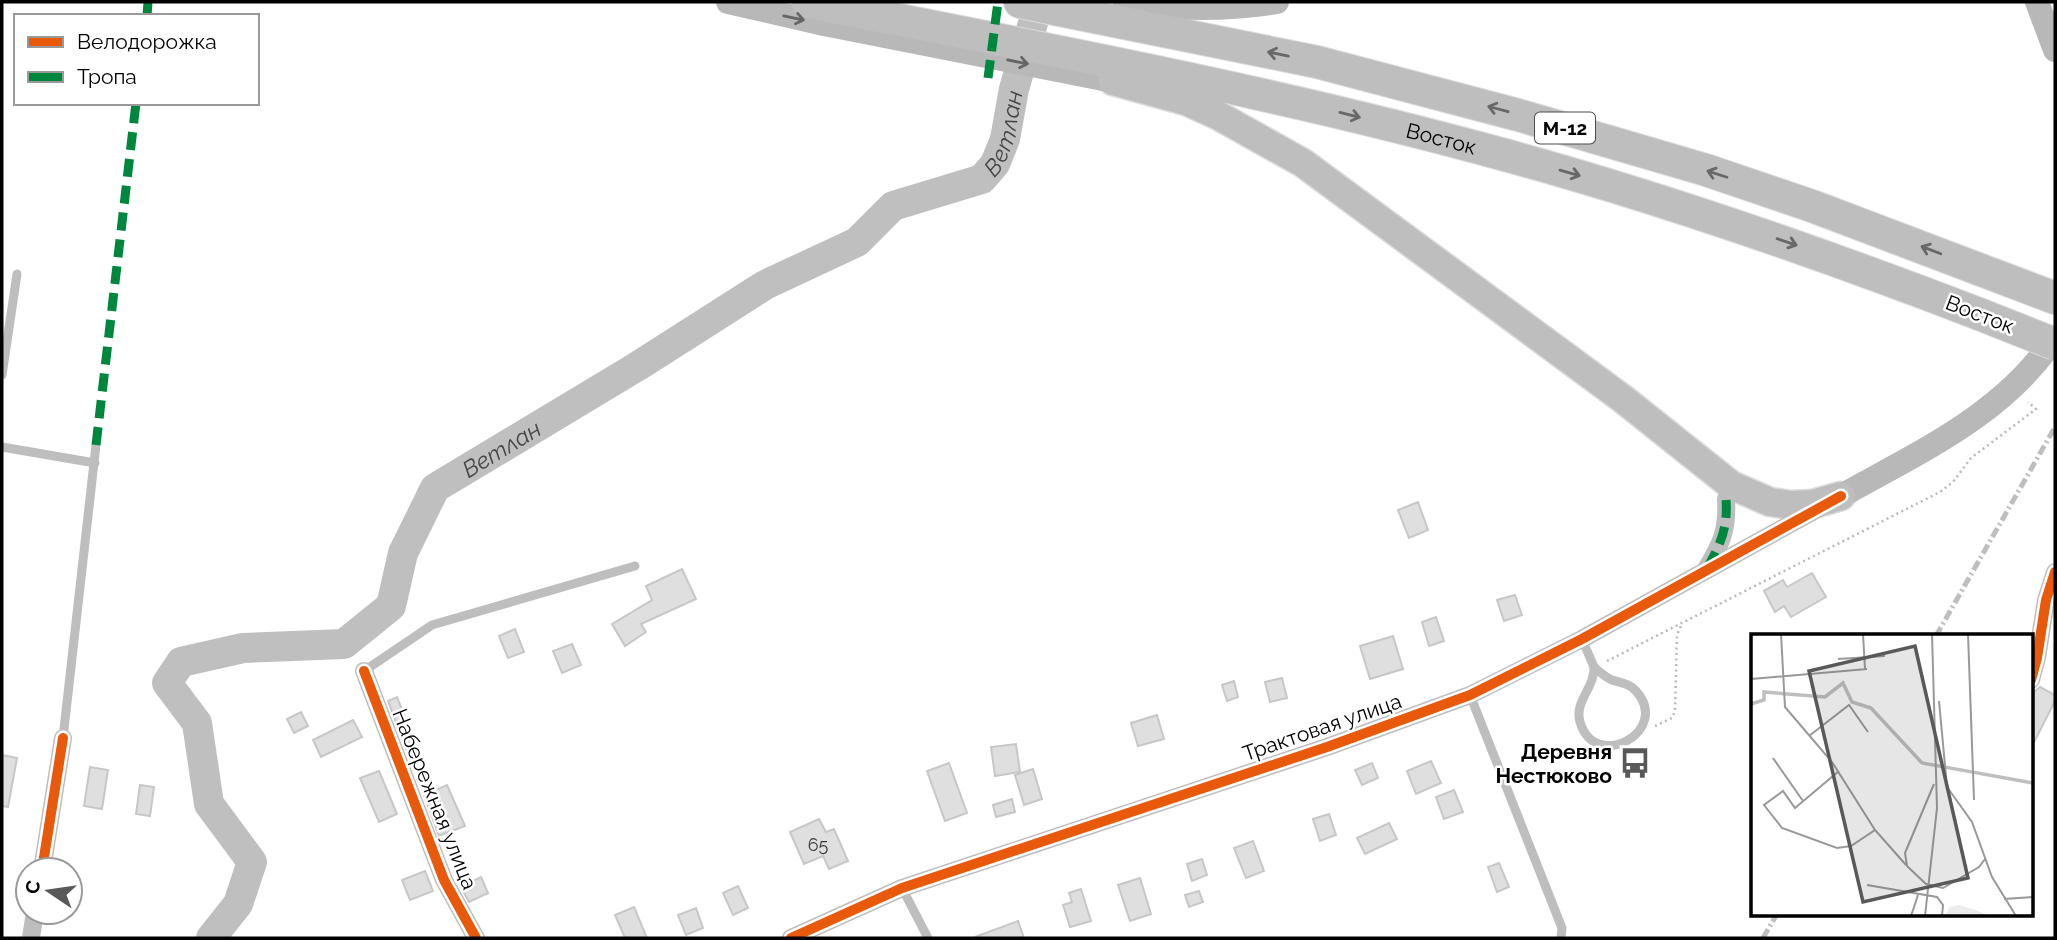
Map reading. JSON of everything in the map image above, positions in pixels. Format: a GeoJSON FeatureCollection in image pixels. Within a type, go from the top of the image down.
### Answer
{"type":"FeatureCollection","features":[{"type":"Feature","properties":{"kind":"highway","name":"Восток"},"geometry":{"type":"LineString","coordinates":[[808,2],[953,40],[1370,120],[1599,181],[1796,245],[2055,344]]}},
{"type":"Feature","properties":{"kind":"highway","name":"Восток"},"geometry":{"type":"LineString","coordinates":[[1020,2],[1126,9],[1532,118],[1706,170],[1812,206],[2055,298]]}},
{"type":"Feature","properties":{"kind":"highway"},"geometry":{"type":"LineString","coordinates":[[1114,72],[1219,116],[1303,163],[1623,399],[1731,485],[1770,502],[1791,505],[1813,505],[1841,496]]}},
{"type":"Feature","properties":{"kind":"main road"},"geometry":{"type":"LineString","coordinates":[[728,2],[801,19],[953,40]]}},
{"type":"Feature","properties":{"kind":"main road"},"geometry":{"type":"LineString","coordinates":[[1126,9],[1205,9],[1277,2]]}},
{"type":"Feature","properties":{"kind":"main road"},"geometry":{"type":"LineString","coordinates":[[2037,2],[2055,50]]}},
{"type":"Feature","properties":{"kind":"main road"},"geometry":{"type":"LineString","coordinates":[[1841,496],[1954,433],[1997,402],[2028,374],[2055,337]]}},
{"type":"Feature","properties":{"kind":"street","name":"Трактовая улица"},"geometry":{"type":"LineString","coordinates":[[791,938],[902,888],[1327,747],[1470,695],[1582,639],[1841,496]]}},
{"type":"Feature","properties":{"kind":"street","name":"Трактовая улица"},"geometry":{"type":"LineString","coordinates":[[1704,572],[1723,541],[1728,519],[1726,499]]}},
{"type":"Feature","properties":{"kind":"street"},"geometry":{"type":"LineString","coordinates":[[2032,676],[2046,600],[2055,572]]}},
{"type":"Feature","properties":{"kind":"street","name":"Набережная улица"},"geometry":{"type":"LineString","coordinates":[[364,671],[444,880],[476,938]]}},
{"type":"Feature","properties":{"kind":"street"},"geometry":{"type":"LineString","coordinates":[[44,856],[63,738]]}},
{"type":"Feature","properties":{"kind":"lane"},"geometry":{"type":"LineString","coordinates":[[2,375],[17,274]]}},
{"type":"Feature","properties":{"kind":"lane"},"geometry":{"type":"LineString","coordinates":[[63,738],[96,445]]}},
{"type":"Feature","properties":{"kind":"lane"},"geometry":{"type":"LineString","coordinates":[[2,447],[94,463]]}},
{"type":"Feature","properties":{"kind":"lane"},"geometry":{"type":"LineString","coordinates":[[364,671],[432,625],[635,566]]}},
{"type":"Feature","properties":{"kind":"lane"},"geometry":{"type":"LineString","coordinates":[[1582,639],[1594,667],[1595,677],[1580,703],[1579,713],[1585,733],[1592,740],[1612,746],[1622,744],[1632,739],[1641,727],[1644,708],[1641,697],[1634,688],[1613,680],[1594,667]]}},
{"type":"Feature","properties":{"kind":"lane"},"geometry":{"type":"LineString","coordinates":[[1470,695],[1562,928],[1561,938]]}},
{"type":"Feature","properties":{"kind":"lane"},"geometry":{"type":"LineString","coordinates":[[902,888],[928,938]]}},
{"type":"Feature","properties":{"kind":"path"},"geometry":{"type":"LineString","coordinates":[[1594,667],[1682,625],[1940,492],[1953,482],[1971,458],[2036,409],[2024,397]]}},
{"type":"Feature","properties":{"kind":"path"},"geometry":{"type":"LineString","coordinates":[[1641,727],[1659,725],[1672,718],[1675,711],[1677,635],[1682,625]]}},
{"type":"Feature","properties":{"kind":"building"},"geometry":{"type":"Polygon","coordinates":[[[1418,502],[1428,530],[1409,538],[1398,510],[1418,502]]]}},
{"type":"Feature","properties":{"kind":"building"},"geometry":{"type":"Polygon","coordinates":[[[682,569],[696,599],[641,624],[646,632],[625,646],[612,624],[652,600],[646,586],[682,569]]]}},
{"type":"Feature","properties":{"kind":"building"},"geometry":{"type":"Polygon","coordinates":[[[1812,573],[1826,597],[1791,617],[1784,606],[1775,612],[1764,591],[1783,580],[1787,587],[1812,573]]]}},
{"type":"Feature","properties":{"kind":"building"},"geometry":{"type":"Polygon","coordinates":[[[1515,595],[1522,615],[1504,621],[1497,600],[1515,595]]]}},
{"type":"Feature","properties":{"kind":"building"},"geometry":{"type":"Polygon","coordinates":[[[1436,617],[1444,641],[1429,646],[1422,622],[1436,617]]]}},
{"type":"Feature","properties":{"kind":"building"},"geometry":{"type":"Polygon","coordinates":[[[515,629],[524,652],[508,658],[499,636],[515,629]]]}},
{"type":"Feature","properties":{"kind":"building"},"geometry":{"type":"Polygon","coordinates":[[[1393,636],[1403,669],[1370,679],[1360,646],[1393,636]]]}},
{"type":"Feature","properties":{"kind":"building"},"geometry":{"type":"Polygon","coordinates":[[[572,644],[581,665],[562,673],[553,651],[572,644]]]}},
{"type":"Feature","properties":{"kind":"building"},"geometry":{"type":"Polygon","coordinates":[[[1282,678],[1287,698],[1270,702],[1265,682],[1282,678]]]}},
{"type":"Feature","properties":{"kind":"building"},"geometry":{"type":"Polygon","coordinates":[[[1234,681],[1238,697],[1227,701],[1222,685],[1234,681]]]}},
{"type":"Feature","properties":{"kind":"building"},"geometry":{"type":"Polygon","coordinates":[[[2040,687],[2055,695],[2055,701],[2032,746],[2032,693],[2040,687]]]}},
{"type":"Feature","properties":{"kind":"building"},"geometry":{"type":"Polygon","coordinates":[[[397,697],[417,747],[407,751],[388,701],[397,697]]]}},
{"type":"Feature","properties":{"kind":"building"},"geometry":{"type":"Polygon","coordinates":[[[301,712],[308,726],[294,733],[287,719],[301,712]]]}},
{"type":"Feature","properties":{"kind":"building"},"geometry":{"type":"Polygon","coordinates":[[[1157,715],[1164,739],[1138,746],[1131,723],[1157,715]]]}},
{"type":"Feature","properties":{"kind":"building"},"geometry":{"type":"Polygon","coordinates":[[[353,720],[362,737],[321,757],[313,740],[353,720]]]}},
{"type":"Feature","properties":{"kind":"building"},"geometry":{"type":"Polygon","coordinates":[[[1016,744],[1020,772],[995,776],[991,747],[1016,744]]]}},
{"type":"Feature","properties":{"kind":"building"},"geometry":{"type":"Polygon","coordinates":[[[2,755],[17,758],[8,807],[2,806],[2,755]]]}},
{"type":"Feature","properties":{"kind":"building"},"geometry":{"type":"Polygon","coordinates":[[[1431,761],[1441,783],[1416,794],[1407,771],[1431,761]]]}},
{"type":"Feature","properties":{"kind":"building"},"geometry":{"type":"Polygon","coordinates":[[[949,763],[967,813],[945,821],[927,771],[949,763]]]}},
{"type":"Feature","properties":{"kind":"building"},"geometry":{"type":"Polygon","coordinates":[[[1372,763],[1378,778],[1362,785],[1355,770],[1372,763]]]}},
{"type":"Feature","properties":{"kind":"building"},"geometry":{"type":"Polygon","coordinates":[[[90,767],[108,770],[102,809],[84,806],[90,767]]]}},
{"type":"Feature","properties":{"kind":"building"},"geometry":{"type":"Polygon","coordinates":[[[1033,769],[1042,799],[1024,805],[1015,775],[1033,769]]]}},
{"type":"Feature","properties":{"kind":"building"},"geometry":{"type":"Polygon","coordinates":[[[379,771],[397,814],[379,822],[360,778],[379,771]]]}},
{"type":"Feature","properties":{"kind":"building"},"geometry":{"type":"Polygon","coordinates":[[[140,785],[154,787],[150,816],[136,814],[140,785]]]}},
{"type":"Feature","properties":{"kind":"building"},"geometry":{"type":"Polygon","coordinates":[[[447,785],[465,826],[439,836],[424,795],[447,785]]]}},
{"type":"Feature","properties":{"kind":"building"},"geometry":{"type":"Polygon","coordinates":[[[1454,790],[1463,812],[1444,819],[1436,797],[1454,790]]]}},
{"type":"Feature","properties":{"kind":"building"},"geometry":{"type":"Polygon","coordinates":[[[1012,799],[1015,812],[996,817],[993,805],[1012,799]]]}},
{"type":"Feature","properties":{"kind":"building"},"geometry":{"type":"Polygon","coordinates":[[[1329,814],[1336,835],[1320,841],[1313,819],[1329,814]]]}},
{"type":"Feature","properties":{"kind":"building"},"geometry":{"type":"Polygon","coordinates":[[[819,819],[826,832],[834,829],[848,861],[829,869],[823,856],[804,864],[790,832],[819,819]]]}},
{"type":"Feature","properties":{"kind":"building"},"geometry":{"type":"Polygon","coordinates":[[[1389,823],[1397,839],[1365,854],[1357,838],[1389,823]]]}},
{"type":"Feature","properties":{"kind":"building"},"geometry":{"type":"Polygon","coordinates":[[[1253,841],[1264,871],[1246,878],[1234,848],[1253,841]]]}},
{"type":"Feature","properties":{"kind":"building"},"geometry":{"type":"Polygon","coordinates":[[[1202,859],[1207,875],[1192,881],[1187,864],[1202,859]]]}},
{"type":"Feature","properties":{"kind":"building"},"geometry":{"type":"Polygon","coordinates":[[[1499,863],[1509,887],[1497,892],[1488,867],[1499,863]]]}},
{"type":"Feature","properties":{"kind":"building"},"geometry":{"type":"Polygon","coordinates":[[[425,871],[433,891],[410,900],[402,880],[425,871]]]}},
{"type":"Feature","properties":{"kind":"building"},"geometry":{"type":"Polygon","coordinates":[[[481,877],[488,893],[469,902],[461,887],[481,877]]]}},
{"type":"Feature","properties":{"kind":"building"},"geometry":{"type":"Polygon","coordinates":[[[1140,878],[1151,914],[1130,921],[1118,885],[1140,878]]]}},
{"type":"Feature","properties":{"kind":"building"},"geometry":{"type":"Polygon","coordinates":[[[738,886],[748,908],[733,915],[723,893],[738,886]]]}},
{"type":"Feature","properties":{"kind":"building"},"geometry":{"type":"Polygon","coordinates":[[[1081,889],[1091,921],[1070,927],[1063,905],[1072,902],[1069,893],[1081,889]]]}},
{"type":"Feature","properties":{"kind":"building"},"geometry":{"type":"Polygon","coordinates":[[[1199,891],[1203,902],[1189,907],[1185,895],[1199,891]]]}},
{"type":"Feature","properties":{"kind":"building"},"geometry":{"type":"Polygon","coordinates":[[[634,907],[647,938],[625,938],[615,915],[634,907]]]}},
{"type":"Feature","properties":{"kind":"building"},"geometry":{"type":"Polygon","coordinates":[[[696,908],[703,928],[686,935],[678,915],[696,908]]]}},
{"type":"Feature","properties":{"kind":"building"},"geometry":{"type":"Polygon","coordinates":[[[1018,921],[1024,938],[975,938],[975,937],[1018,921]]]}},
{"type":"Feature","properties":{"kind":"waterway","name":"Ветлан"},"geometry":{"type":"LineString","coordinates":[[211,938],[238,904],[252,862],[209,804],[197,723],[167,683],[181,662],[243,648],[344,644],[391,606],[403,553],[435,488],[638,366],[765,285],[857,242],[893,206],[982,179],[995,164],[1005,139],[1014,89],[1039,2]]}},
{"type":"Feature","properties":{"kind":"railway"},"geometry":{"type":"LineString","coordinates":[[1937,634],[2055,427]]}},
{"type":"Feature","properties":{"kind":"railway"},"geometry":{"type":"LineString","coordinates":[[1763,938],[1776,916]]}},
{"type":"Feature","properties":{"kind":"marked path"},"geometry":{"type":"LineString","coordinates":[[147,14],[148,2]]}},
{"type":"Feature","properties":{"kind":"marked path"},"geometry":{"type":"LineString","coordinates":[[988,78],[998,2]]}},
{"type":"Feature","properties":{"kind":"marked path"},"geometry":{"type":"LineString","coordinates":[[96,445],[136,105]]}},
{"type":"Feature","properties":{"kind":"marked path"},"geometry":{"type":"LineString","coordinates":[[1707,568],[1722,535],[1726,499]]}},
{"type":"Feature","properties":{"kind":"cycle path"},"geometry":{"type":"LineString","coordinates":[[791,938],[902,888],[1327,747],[1470,695],[1582,639],[1841,496]]}},
{"type":"Feature","properties":{"kind":"cycle path"},"geometry":{"type":"LineString","coordinates":[[2032,676],[2046,600],[2055,572]]}},
{"type":"Feature","properties":{"kind":"cycle path"},"geometry":{"type":"LineString","coordinates":[[364,671],[444,880],[476,938]]}},
{"type":"Feature","properties":{"kind":"cycle path"},"geometry":{"type":"LineString","coordinates":[[44,856],[63,738]]}},
{"type":"Feature","properties":{"kind":"place","name":"Деревня Нестюково"},"geometry":{"type":"Point","coordinates":[1635,763]}}]}
